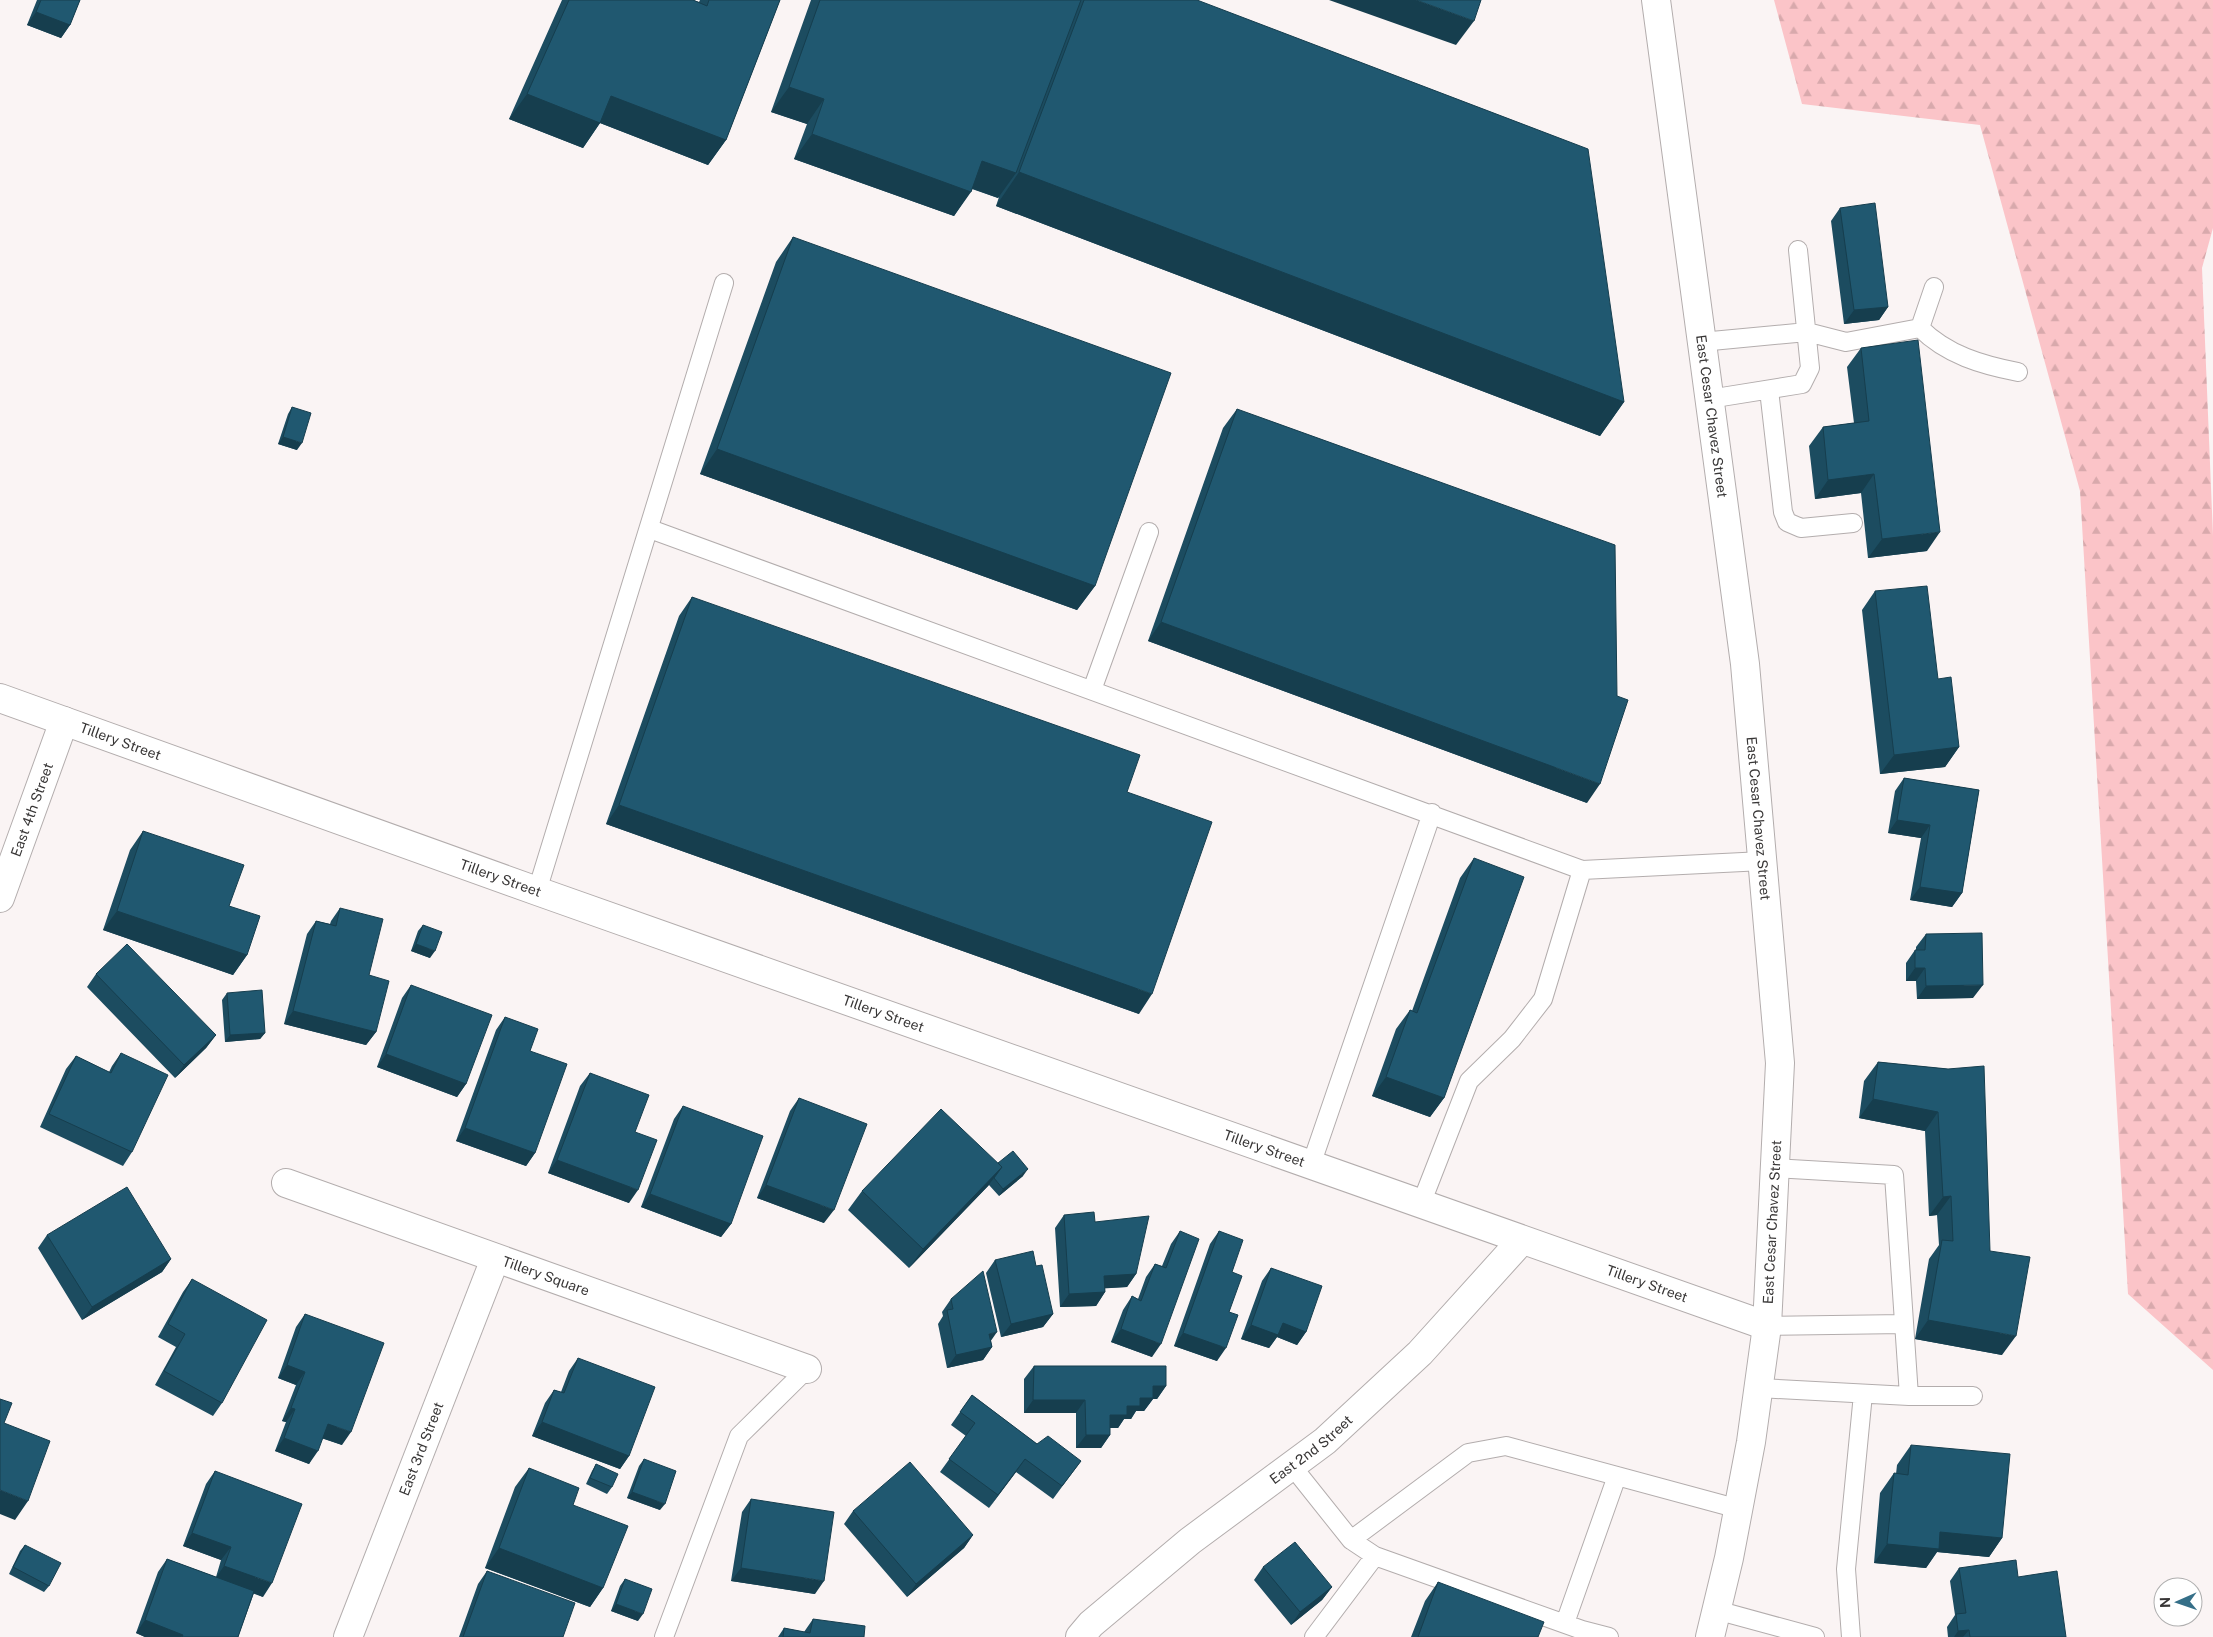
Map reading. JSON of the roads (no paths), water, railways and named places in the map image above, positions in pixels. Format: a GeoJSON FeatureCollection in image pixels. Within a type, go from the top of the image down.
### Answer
{"type":"FeatureCollection","features":[{"type":"Feature","properties":{"kind":"street","name":"East Cesar Chavez Street"},"geometry":{"type":"LineString","coordinates":[[1656,0],[1745,664],[1780,1064],[1767,1326],[1759,1388],[1738,1509],[1710,1637]]}},
{"type":"Feature","properties":{"kind":"street","name":"Tillery Street"},"geometry":{"type":"LineString","coordinates":[[0,698],[537,891],[1767,1326]]}},
{"type":"Feature","properties":{"kind":"street","name":"East 4th Street"},"geometry":{"type":"LineString","coordinates":[[0,898],[64,721]]}},
{"type":"Feature","properties":{"kind":"street","name":"Tillery Square"},"geometry":{"type":"LineString","coordinates":[[286,1183],[806,1369]]}},
{"type":"Feature","properties":{"kind":"street","name":"East 2nd Street"},"geometry":{"type":"LineString","coordinates":[[1080,1637],[1091,1624],[1190,1541],[1325,1441],[1420,1353],[1522,1240]]}},
{"type":"Feature","properties":{"kind":"street","name":"East 3rd Street"},"geometry":{"type":"LineString","coordinates":[[348,1637],[495,1259]]}},
{"type":"Feature","properties":{"kind":"lane"},"geometry":{"type":"LineString","coordinates":[[1709,399],[1802,384],[1810,368],[1798,250]]}},
{"type":"Feature","properties":{"kind":"lane"},"geometry":{"type":"LineString","coordinates":[[537,891],[650,529],[724,283]]}},
{"type":"Feature","properties":{"kind":"lane"},"geometry":{"type":"LineString","coordinates":[[1920,328],[1934,288]]}},
{"type":"Feature","properties":{"kind":"lane"},"geometry":{"type":"LineString","coordinates":[[1701,342],[1807,332],[1846,342],[1920,328]]}},
{"type":"Feature","properties":{"kind":"lane"},"geometry":{"type":"LineString","coordinates":[[1920,328],[1933,340],[1958,354],[1983,365],[2018,372]]}},
{"type":"Feature","properties":{"kind":"lane"},"geometry":{"type":"LineString","coordinates":[[1769,390],[1784,512],[1787,522],[1801,528],[1853,523]]}},
{"type":"Feature","properties":{"kind":"lane"},"geometry":{"type":"LineString","coordinates":[[650,529],[1432,813],[1582,870],[1763,861]]}},
{"type":"Feature","properties":{"kind":"lane"},"geometry":{"type":"LineString","coordinates":[[1092,690],[1149,532]]}},
{"type":"Feature","properties":{"kind":"lane"},"geometry":{"type":"LineString","coordinates":[[1311,1165],[1432,813]]}},
{"type":"Feature","properties":{"kind":"lane"},"geometry":{"type":"LineString","coordinates":[[1421,1204],[1469,1081],[1512,1038],[1543,999],[1582,870]]}},
{"type":"Feature","properties":{"kind":"lane"},"geometry":{"type":"LineString","coordinates":[[1775,1168],[1894,1175],[1909,1396]]}},
{"type":"Feature","properties":{"kind":"lane"},"geometry":{"type":"LineString","coordinates":[[1767,1326],[1904,1324]]}},
{"type":"Feature","properties":{"kind":"lane"},"geometry":{"type":"LineString","coordinates":[[664,1637],[739,1436],[806,1369]]}},
{"type":"Feature","properties":{"kind":"lane"},"geometry":{"type":"LineString","coordinates":[[1759,1388],[1909,1396],[1973,1396]]}},
{"type":"Feature","properties":{"kind":"lane"},"geometry":{"type":"LineString","coordinates":[[1851,1637],[1846,1569],[1863,1394]]}},
{"type":"Feature","properties":{"kind":"lane"},"geometry":{"type":"LineString","coordinates":[[1351,1540],[1468,1453],[1506,1446],[1738,1509]]}},
{"type":"Feature","properties":{"kind":"lane"},"geometry":{"type":"LineString","coordinates":[[1292,1466],[1351,1540],[1375,1556],[1565,1623],[1580,1633],[1609,1637]]}},
{"type":"Feature","properties":{"kind":"lane"},"geometry":{"type":"LineString","coordinates":[[1565,1623],[1617,1476]]}},
{"type":"Feature","properties":{"kind":"lane"},"geometry":{"type":"LineString","coordinates":[[1314,1637],[1375,1556]]}},
{"type":"Feature","properties":{"kind":"lane"},"geometry":{"type":"LineString","coordinates":[[1716,1610],[1815,1637]]}}]}
